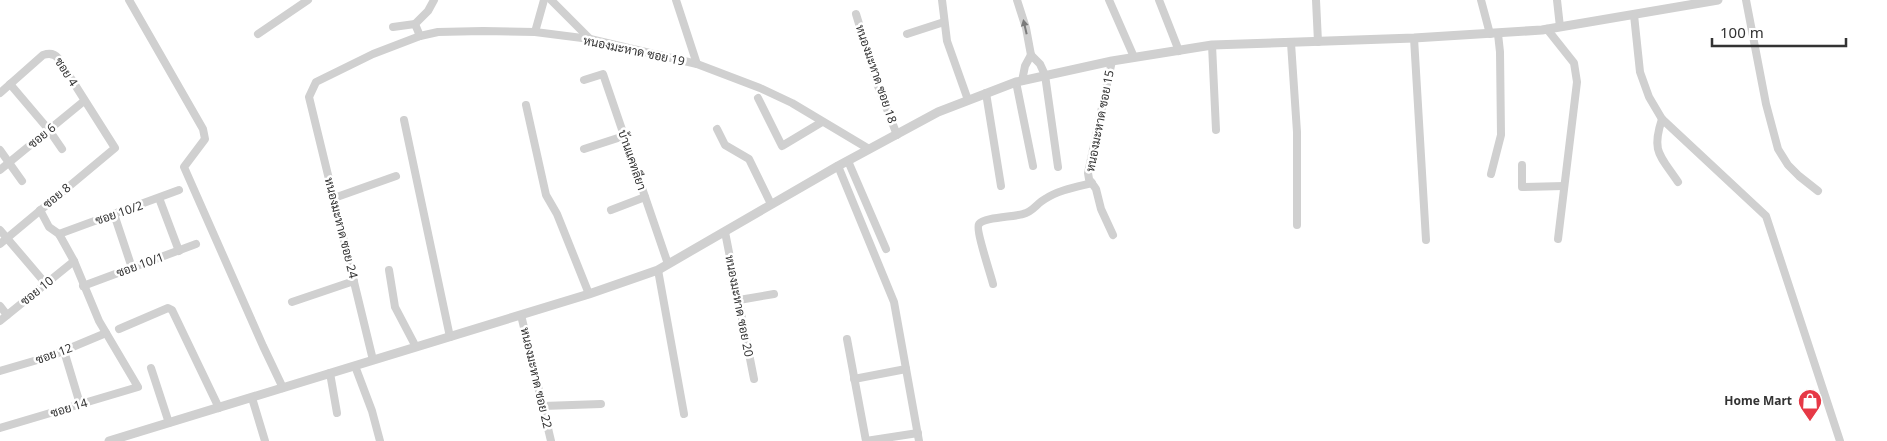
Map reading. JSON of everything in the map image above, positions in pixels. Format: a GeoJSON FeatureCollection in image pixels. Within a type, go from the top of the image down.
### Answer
{"type":"FeatureCollection","features":[{"type":"Feature","properties":{"kind":"street"},"geometry":{"type":"LineString","coordinates":[[128,0],[203,129],[205,139],[184,167],[262,346],[283,388]]}},
{"type":"Feature","properties":{"kind":"street"},"geometry":{"type":"LineString","coordinates":[[258,34],[308,0]]}},
{"type":"Feature","properties":{"kind":"street"},"geometry":{"type":"LineString","coordinates":[[393,27],[415,24],[428,11],[434,0]]}},
{"type":"Feature","properties":{"kind":"street"},"geometry":{"type":"LineString","coordinates":[[535,32],[544,0]]}},
{"type":"Feature","properties":{"kind":"street"},"geometry":{"type":"LineString","coordinates":[[551,0],[590,39]]}},
{"type":"Feature","properties":{"kind":"street"},"geometry":{"type":"LineString","coordinates":[[676,0],[697,64]]}},
{"type":"Feature","properties":{"kind":"street"},"geometry":{"type":"LineString","coordinates":[[942,0],[947,40],[968,100]]}},
{"type":"Feature","properties":{"kind":"street"},"geometry":{"type":"LineString","coordinates":[[1017,0],[1026,28],[1031,54],[1040,64],[1046,75],[1058,167]]}},
{"type":"Feature","properties":{"kind":"street"},"geometry":{"type":"LineString","coordinates":[[1109,0],[1134,57]]}},
{"type":"Feature","properties":{"kind":"street"},"geometry":{"type":"LineString","coordinates":[[1159,0],[1179,51]]}},
{"type":"Feature","properties":{"kind":"street"},"geometry":{"type":"LineString","coordinates":[[1316,0],[1318,42]]}},
{"type":"Feature","properties":{"kind":"street"},"geometry":{"type":"LineString","coordinates":[[1481,0],[1500,52],[1501,135],[1491,174]]}},
{"type":"Feature","properties":{"kind":"street"},"geometry":{"type":"LineString","coordinates":[[1556,0],[1560,27]]}},
{"type":"Feature","properties":{"kind":"street"},"geometry":{"type":"LineString","coordinates":[[109,441],[589,294],[658,270],[868,149],[938,112],[1019,81],[1112,61],[1212,45],[1494,34],[1547,29],[1718,0]]}},
{"type":"Feature","properties":{"kind":"street"},"geometry":{"type":"LineString","coordinates":[[1746,0],[1766,104],[1778,149],[1788,165],[1818,191]]}},
{"type":"Feature","properties":{"kind":"street","name":"หนองมะหาด ซอย 18"},"geometry":{"type":"LineString","coordinates":[[856,14],[878,86],[896,135]]}},
{"type":"Feature","properties":{"kind":"street"},"geometry":{"type":"LineString","coordinates":[[1634,15],[1640,72],[1649,97],[1662,119],[1766,216],[1840,441]]}},
{"type":"Feature","properties":{"kind":"street"},"geometry":{"type":"LineString","coordinates":[[908,34],[944,22]]}},
{"type":"Feature","properties":{"kind":"street"},"geometry":{"type":"LineString","coordinates":[[415,24],[420,36]]}},
{"type":"Feature","properties":{"kind":"street"},"geometry":{"type":"LineString","coordinates":[[1547,29],[1574,63],[1577,82],[1558,239]]}},
{"type":"Feature","properties":{"kind":"street","name":"หนองมะหาด ซอย 19"},"geometry":{"type":"LineString","coordinates":[[309,97],[316,82],[373,54],[420,36],[438,32],[535,32],[590,39],[697,64],[760,88],[792,103],[868,149]]}},
{"type":"Feature","properties":{"kind":"street"},"geometry":{"type":"LineString","coordinates":[[1414,38],[1426,240]]}},
{"type":"Feature","properties":{"kind":"street"},"geometry":{"type":"LineString","coordinates":[[1291,43],[1297,132],[1297,225]]}},
{"type":"Feature","properties":{"kind":"street"},"geometry":{"type":"LineString","coordinates":[[1212,45],[1216,130]]}},
{"type":"Feature","properties":{"kind":"street","name":"ซอย 4"},"geometry":{"type":"LineString","coordinates":[[0,93],[43,55],[51,53],[58,58],[115,148]]}},
{"type":"Feature","properties":{"kind":"street"},"geometry":{"type":"LineString","coordinates":[[1031,54],[1019,81],[1033,166]]}},
{"type":"Feature","properties":{"kind":"street","name":"หนองมะหาด ซอย 15"},"geometry":{"type":"LineString","coordinates":[[1112,61],[1089,164],[1088,177],[1096,189],[1101,209],[1113,235]]}},
{"type":"Feature","properties":{"kind":"street","name":"บ้านแคทลียา"},"geometry":{"type":"LineString","coordinates":[[584,80],[603,74],[668,264]]}},
{"type":"Feature","properties":{"kind":"street"},"geometry":{"type":"LineString","coordinates":[[10,84],[49,130],[62,149]]}},
{"type":"Feature","properties":{"kind":"street"},"geometry":{"type":"LineString","coordinates":[[986,93],[1001,186]]}},
{"type":"Feature","properties":{"kind":"street","name":"หนองมะหาด ซอย 24"},"geometry":{"type":"LineString","coordinates":[[309,97],[373,360]]}},
{"type":"Feature","properties":{"kind":"street"},"geometry":{"type":"LineString","coordinates":[[758,98],[782,146],[822,122]]}},
{"type":"Feature","properties":{"kind":"street","name":"ซอย 6"},"geometry":{"type":"LineString","coordinates":[[0,170],[84,101]]}},
{"type":"Feature","properties":{"kind":"street"},"geometry":{"type":"LineString","coordinates":[[526,105],[546,195],[557,214],[589,294]]}},
{"type":"Feature","properties":{"kind":"street"},"geometry":{"type":"LineString","coordinates":[[1662,119],[1656,137],[1656,144],[1659,153],[1678,182]]}},
{"type":"Feature","properties":{"kind":"street"},"geometry":{"type":"LineString","coordinates":[[404,120],[450,337]]}},
{"type":"Feature","properties":{"kind":"street"},"geometry":{"type":"LineString","coordinates":[[717,129],[725,145],[749,159],[772,204]]}},
{"type":"Feature","properties":{"kind":"street"},"geometry":{"type":"LineString","coordinates":[[584,149],[624,136]]}},
{"type":"Feature","properties":{"kind":"street","name":"ซอย 8"},"geometry":{"type":"LineString","coordinates":[[0,244],[115,148]]}},
{"type":"Feature","properties":{"kind":"street"},"geometry":{"type":"LineString","coordinates":[[0,150],[22,181]]}},
{"type":"Feature","properties":{"kind":"street"},"geometry":{"type":"LineString","coordinates":[[848,161],[886,249]]}},
{"type":"Feature","properties":{"kind":"street"},"geometry":{"type":"LineString","coordinates":[[1522,165],[1522,187],[1564,186]]}},
{"type":"Feature","properties":{"kind":"street"},"geometry":{"type":"LineString","coordinates":[[838,166],[891,293],[918,437],[866,441],[846,339]]}},
{"type":"Feature","properties":{"kind":"street"},"geometry":{"type":"LineString","coordinates":[[334,198],[396,176]]}},
{"type":"Feature","properties":{"kind":"street"},"geometry":{"type":"LineString","coordinates":[[993,284],[980,236],[979,224],[1028,213],[1052,195],[1092,183]]}},
{"type":"Feature","properties":{"kind":"street","name":"ซอย 10/2"},"geometry":{"type":"LineString","coordinates":[[59,234],[179,190]]}},
{"type":"Feature","properties":{"kind":"street"},"geometry":{"type":"LineString","coordinates":[[611,210],[645,197]]}},
{"type":"Feature","properties":{"kind":"street"},"geometry":{"type":"LineString","coordinates":[[159,198],[179,251]]}},
{"type":"Feature","properties":{"kind":"street"},"geometry":{"type":"LineString","coordinates":[[40,210],[49,227],[59,234],[74,262],[98,321],[106,333]]}},
{"type":"Feature","properties":{"kind":"street"},"geometry":{"type":"LineString","coordinates":[[114,214],[132,268]]}},
{"type":"Feature","properties":{"kind":"street"},"geometry":{"type":"LineString","coordinates":[[0,230],[46,284]]}},
{"type":"Feature","properties":{"kind":"street","name":"หนองมะหาด ซอย 20"},"geometry":{"type":"LineString","coordinates":[[725,232],[754,380]]}},
{"type":"Feature","properties":{"kind":"street","name":"ซอย 10/1"},"geometry":{"type":"LineString","coordinates":[[83,286],[196,244]]}},
{"type":"Feature","properties":{"kind":"street","name":"ซอย 10"},"geometry":{"type":"LineString","coordinates":[[0,321],[74,262]]}},
{"type":"Feature","properties":{"kind":"street"},"geometry":{"type":"LineString","coordinates":[[389,270],[395,307],[416,347]]}},
{"type":"Feature","properties":{"kind":"street"},"geometry":{"type":"LineString","coordinates":[[658,270],[684,414]]}},
{"type":"Feature","properties":{"kind":"street"},"geometry":{"type":"LineString","coordinates":[[292,302],[354,281]]}},
{"type":"Feature","properties":{"kind":"street"},"geometry":{"type":"LineString","coordinates":[[739,300],[774,294]]}},
{"type":"Feature","properties":{"kind":"street"},"geometry":{"type":"LineString","coordinates":[[0,306],[7,315]]}},
{"type":"Feature","properties":{"kind":"street"},"geometry":{"type":"LineString","coordinates":[[119,329],[168,308],[172,310],[219,408]]}},
{"type":"Feature","properties":{"kind":"street","name":"หนองมะหาด ซอย 22"},"geometry":{"type":"LineString","coordinates":[[521,314],[551,441]]}},
{"type":"Feature","properties":{"kind":"street","name":"ซอย 12"},"geometry":{"type":"LineString","coordinates":[[0,371],[41,360],[106,333]]}},
{"type":"Feature","properties":{"kind":"street","name":"ซอย 14"},"geometry":{"type":"LineString","coordinates":[[0,428],[138,387],[106,333]]}},
{"type":"Feature","properties":{"kind":"street"},"geometry":{"type":"LineString","coordinates":[[64,351],[80,404]]}},
{"type":"Feature","properties":{"kind":"street"},"geometry":{"type":"LineString","coordinates":[[356,366],[372,411],[380,441]]}},
{"type":"Feature","properties":{"kind":"street"},"geometry":{"type":"LineString","coordinates":[[151,368],[168,423]]}},
{"type":"Feature","properties":{"kind":"street"},"geometry":{"type":"LineString","coordinates":[[854,379],[906,369]]}},
{"type":"Feature","properties":{"kind":"street"},"geometry":{"type":"LineString","coordinates":[[330,373],[337,413]]}},
{"type":"Feature","properties":{"kind":"street"},"geometry":{"type":"LineString","coordinates":[[252,398],[265,441]]}},
{"type":"Feature","properties":{"kind":"street"},"geometry":{"type":"LineString","coordinates":[[543,406],[601,404]]}},
{"type":"Feature","properties":{"kind":"place","name":"Home Mart"},"geometry":{"type":"Point","coordinates":[1810,422]}}]}
